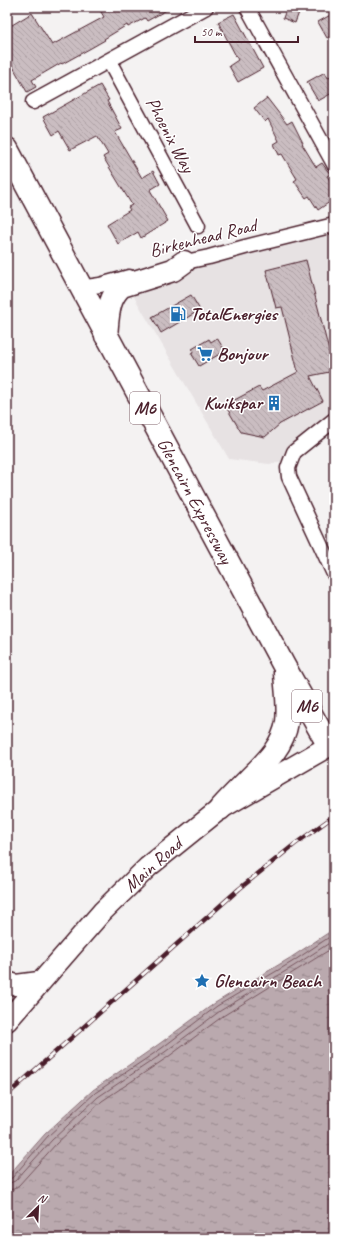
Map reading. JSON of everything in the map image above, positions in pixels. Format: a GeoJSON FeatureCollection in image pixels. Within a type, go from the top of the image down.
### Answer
{"type":"FeatureCollection","features":[{"type":"Feature","properties":{"kind":"main road","name":"Glencairn Expressway"},"geometry":{"type":"LineString","coordinates":[[7,149],[80,288],[284,666],[332,745]]}},
{"type":"Feature","properties":{"kind":"main road"},"geometry":{"type":"LineString","coordinates":[[106,336],[109,310],[116,290],[122,286],[173,270],[184,262]]}},
{"type":"Feature","properties":{"kind":"main road"},"geometry":{"type":"LineString","coordinates":[[220,809],[264,765],[275,751],[282,738],[288,708],[284,666]]}},
{"type":"Feature","properties":{"kind":"main road","name":"Main Road"},"geometry":{"type":"LineString","coordinates":[[7,1020],[102,912],[132,882],[185,836],[220,809],[332,745]]}},
{"type":"Feature","properties":{"kind":"main road"},"geometry":{"type":"LineString","coordinates":[[7,982],[16,985],[39,982]]}},
{"type":"Feature","properties":{"kind":"street"},"geometry":{"type":"LineString","coordinates":[[33,102],[206,7]]}},
{"type":"Feature","properties":{"kind":"street"},"geometry":{"type":"LineString","coordinates":[[247,7],[334,164]]}},
{"type":"Feature","properties":{"kind":"street","name":"Phoenix Way"},"geometry":{"type":"LineString","coordinates":[[109,61],[198,226]]}},
{"type":"Feature","properties":{"kind":"street","name":"Birkenhead Road"},"geometry":{"type":"LineString","coordinates":[[80,288],[100,285],[184,262],[334,225]]}},
{"type":"Feature","properties":{"kind":"street"},"geometry":{"type":"LineString","coordinates":[[334,420],[294,452],[288,468],[289,477],[334,574]]}},
{"type":"Feature","properties":{"kind":"shaded area"},"geometry":{"type":"Polygon","coordinates":[[[334,225],[334,420],[290,461],[269,464],[229,459],[123,278],[334,225]]]}},
{"type":"Feature","properties":{"kind":"water"},"geometry":{"type":"Polygon","coordinates":[[[334,929],[334,1238],[7,1238],[7,1177],[45,1134],[93,1090],[215,1003],[290,958],[334,929]]]}},
{"type":"Feature","properties":{"kind":"building"},"geometry":{"type":"Polygon","coordinates":[[[98,7],[172,7],[147,21],[145,18],[128,27],[127,25],[104,39],[105,40],[32,80],[36,87],[27,92],[7,56],[7,28],[32,13],[52,45],[104,17],[98,7]]]}},
{"type":"Feature","properties":{"kind":"building"},"geometry":{"type":"Polygon","coordinates":[[[287,7],[301,7],[295,23],[283,18],[287,7]]]}},
{"type":"Feature","properties":{"kind":"building"},"geometry":{"type":"Polygon","coordinates":[[[334,13],[334,34],[327,38],[318,22],[334,13]]]}},
{"type":"Feature","properties":{"kind":"building"},"geometry":{"type":"Polygon","coordinates":[[[234,14],[263,68],[238,82],[229,66],[238,60],[218,22],[234,14]]]}},
{"type":"Feature","properties":{"kind":"building"},"geometry":{"type":"Polygon","coordinates":[[[325,72],[328,78],[334,75],[334,92],[318,101],[307,82],[325,72]]]}},
{"type":"Feature","properties":{"kind":"building"},"geometry":{"type":"Polygon","coordinates":[[[100,85],[109,100],[107,101],[122,129],[115,132],[142,178],[153,171],[160,184],[150,190],[168,221],[141,238],[138,232],[118,244],[107,224],[130,210],[128,207],[132,205],[103,157],[108,154],[97,136],[70,150],[59,131],[53,135],[43,117],[100,85]]]}},
{"type":"Feature","properties":{"kind":"building"},"geometry":{"type":"Polygon","coordinates":[[[267,98],[287,124],[292,121],[303,143],[302,144],[316,167],[322,163],[330,174],[327,176],[334,186],[334,199],[318,210],[309,196],[306,198],[294,181],[297,179],[282,154],[279,155],[274,144],[279,141],[268,119],[265,122],[254,108],[267,98]]]}},
{"type":"Feature","properties":{"kind":"building"},"geometry":{"type":"Polygon","coordinates":[[[306,260],[334,371],[310,376],[323,401],[280,424],[265,437],[241,432],[225,405],[259,387],[262,391],[298,372],[282,307],[276,308],[266,270],[306,260]]]}},
{"type":"Feature","properties":{"kind":"building"},"geometry":{"type":"Polygon","coordinates":[[[191,295],[200,310],[161,333],[152,317],[191,295]]]}},
{"type":"Feature","properties":{"kind":"building","name":"Bonjour"},"geometry":{"type":"Polygon","coordinates":[[[217,338],[225,351],[199,366],[191,353],[193,352],[192,349],[209,339],[211,342],[217,338]]]}},
{"type":"Feature","properties":{"kind":"railway"},"geometry":{"type":"LineString","coordinates":[[7,1095],[239,889],[295,844],[334,816]]}},
{"type":"Feature","properties":{"kind":"place","name":"TotalEnergies"},"geometry":{"type":"Point","coordinates":[178,314]}},
{"type":"Feature","properties":{"kind":"place","name":"Bonjour"},"geometry":{"type":"Point","coordinates":[205,354]}},
{"type":"Feature","properties":{"kind":"place","name":"Kwikspar"},"geometry":{"type":"Point","coordinates":[274,403]}},
{"type":"Feature","properties":{"kind":"place","name":"Glencairn Beach"},"geometry":{"type":"Point","coordinates":[202,981]}}]}
